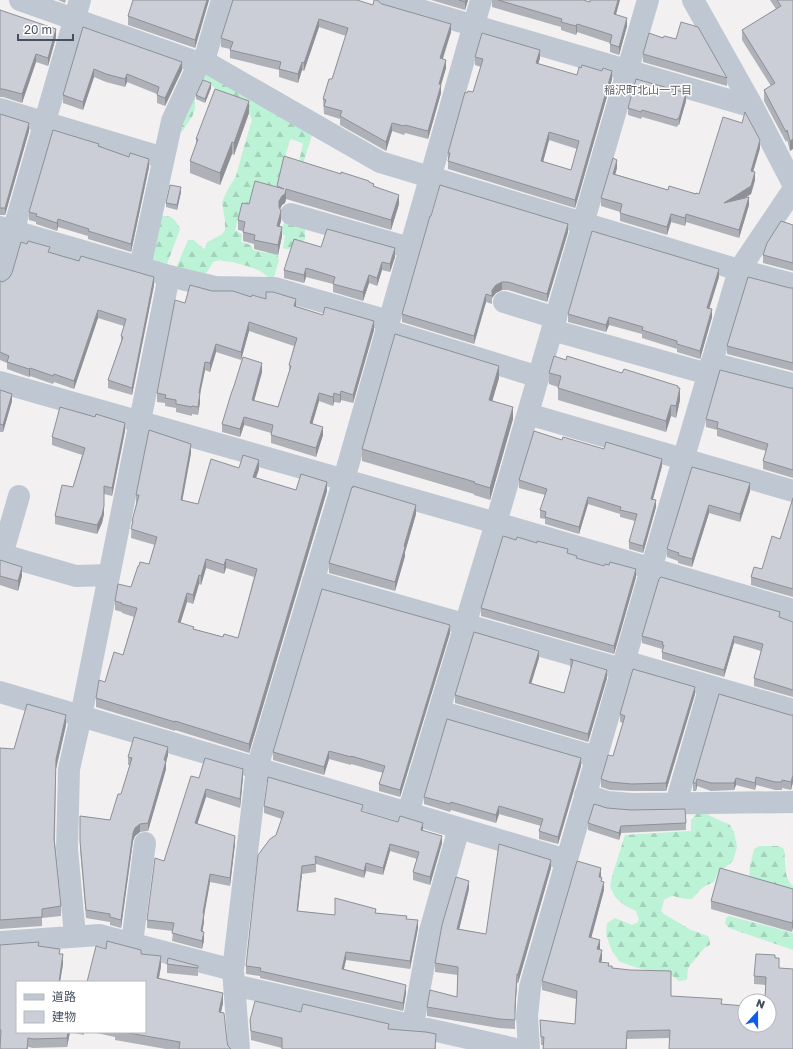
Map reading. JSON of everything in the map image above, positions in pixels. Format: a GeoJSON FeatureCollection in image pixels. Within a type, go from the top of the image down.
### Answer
{"type":"FeatureCollection","features":[{"type":"Feature","properties":{"kind":"street"},"geometry":{"type":"LineString","coordinates":[[20,0],[77,10],[201,62],[380,162],[583,224],[739,270],[793,284]]}},
{"type":"Feature","properties":{"kind":"street"},"geometry":{"type":"LineString","coordinates":[[140,267],[172,120],[201,62],[222,0]]}},
{"type":"Feature","properties":{"kind":"street"},"geometry":{"type":"LineString","coordinates":[[386,0],[753,107]]}},
{"type":"Feature","properties":{"kind":"street"},"geometry":{"type":"LineString","coordinates":[[239,1049],[233,977],[257,768],[344,480],[481,0]]}},
{"type":"Feature","properties":{"kind":"street"},"geometry":{"type":"LineString","coordinates":[[408,813],[496,523],[648,0]]}},
{"type":"Feature","properties":{"kind":"street"},"geometry":{"type":"LineString","coordinates":[[529,1049],[527,1016],[530,987],[739,270],[793,190],[753,107],[693,0]]}},
{"type":"Feature","properties":{"kind":"street"},"geometry":{"type":"LineString","coordinates":[[0,277],[7,229],[44,122],[77,10]]}},
{"type":"Feature","properties":{"kind":"street"},"geometry":{"type":"LineString","coordinates":[[0,109],[164,158]]}},
{"type":"Feature","properties":{"kind":"street"},"geometry":{"type":"LineString","coordinates":[[291,214],[410,248]]}},
{"type":"Feature","properties":{"kind":"street"},"geometry":{"type":"LineString","coordinates":[[7,229],[169,276],[215,287],[275,288],[539,376]]}},
{"type":"Feature","properties":{"kind":"street"},"geometry":{"type":"LineString","coordinates":[[75,936],[67,849],[69,769],[169,276]]}},
{"type":"Feature","properties":{"kind":"street"},"geometry":{"type":"LineString","coordinates":[[504,302],[554,324],[710,369],[793,384]]}},
{"type":"Feature","properties":{"kind":"street"},"geometry":{"type":"LineString","coordinates":[[0,382],[496,523],[793,610]]}},
{"type":"Feature","properties":{"kind":"street"},"geometry":{"type":"LineString","coordinates":[[528,414],[793,491]]}},
{"type":"Feature","properties":{"kind":"street"},"geometry":{"type":"LineString","coordinates":[[20,496],[1,554],[76,576],[108,575]]}},
{"type":"Feature","properties":{"kind":"street"},"geometry":{"type":"LineString","coordinates":[[313,580],[465,624],[710,686],[793,710]]}},
{"type":"Feature","properties":{"kind":"street"},"geometry":{"type":"LineString","coordinates":[[676,803],[710,686]]}},
{"type":"Feature","properties":{"kind":"street"},"geometry":{"type":"LineString","coordinates":[[0,692],[567,860]]}},
{"type":"Feature","properties":{"kind":"street"},"geometry":{"type":"LineString","coordinates":[[440,711],[596,757]]}},
{"type":"Feature","properties":{"kind":"street"},"geometry":{"type":"LineString","coordinates":[[585,795],[608,802],[632,804],[793,802]]}},
{"type":"Feature","properties":{"kind":"street"},"geometry":{"type":"LineString","coordinates":[[412,1025],[430,931],[459,828]]}},
{"type":"Feature","properties":{"kind":"street"},"geometry":{"type":"LineString","coordinates":[[132,943],[145,843]]}},
{"type":"Feature","properties":{"kind":"street"},"geometry":{"type":"LineString","coordinates":[[0,942],[99,935],[132,943],[233,977],[412,1025],[516,1049]]}},
{"type":"Feature","properties":{"kind":"green space"},"geometry":{"type":"Polygon","coordinates":[[[210,69],[313,132],[302,167],[298,166],[303,144],[291,139],[283,164],[282,188],[275,186],[248,211],[240,212],[235,230],[242,235],[241,242],[251,245],[253,250],[266,253],[277,253],[279,260],[274,277],[272,278],[260,271],[227,261],[213,262],[205,274],[179,270],[177,266],[188,240],[194,240],[205,249],[207,242],[221,235],[225,230],[222,202],[236,176],[252,120],[249,112],[217,93],[214,87],[200,82],[195,97],[195,109],[192,117],[181,133],[177,121],[200,73],[210,69]]]}},
{"type":"Feature","properties":{"kind":"green space"},"geometry":{"type":"Polygon","coordinates":[[[159,216],[167,216],[172,218],[180,229],[167,264],[150,260],[159,216]]]}},
{"type":"Feature","properties":{"kind":"green space"},"geometry":{"type":"Polygon","coordinates":[[[286,219],[305,224],[305,239],[300,244],[287,249],[283,248],[285,236],[281,233],[281,229],[286,219]]]}},
{"type":"Feature","properties":{"kind":"green space"},"geometry":{"type":"Polygon","coordinates":[[[699,811],[729,824],[734,832],[737,847],[733,861],[717,874],[714,882],[706,885],[692,899],[672,896],[664,900],[661,911],[664,914],[691,930],[708,936],[710,941],[710,945],[705,947],[688,968],[687,980],[679,981],[671,975],[662,972],[637,968],[619,961],[612,951],[606,934],[607,923],[615,918],[632,925],[638,922],[639,919],[636,911],[624,905],[615,897],[610,886],[625,835],[691,831],[691,820],[699,811]]]}},
{"type":"Feature","properties":{"kind":"green space"},"geometry":{"type":"Polygon","coordinates":[[[759,846],[779,846],[784,849],[786,874],[793,886],[793,903],[749,878],[754,849],[759,846]]]}},
{"type":"Feature","properties":{"kind":"green space"},"geometry":{"type":"Polygon","coordinates":[[[729,916],[793,933],[793,950],[729,928],[725,924],[726,918],[729,916]]]}},
{"type":"Feature","properties":{"kind":"building"},"geometry":{"type":"Polygon","coordinates":[[[133,0],[207,0],[195,40],[128,16],[133,0]]]}},
{"type":"Feature","properties":{"kind":"building"},"geometry":{"type":"Polygon","coordinates":[[[233,0],[357,0],[373,5],[374,0],[377,0],[382,4],[451,24],[440,58],[446,60],[439,84],[441,85],[428,131],[392,123],[386,142],[340,116],[342,111],[324,106],[326,100],[323,99],[329,79],[332,79],[348,28],[319,19],[304,63],[302,62],[298,74],[279,69],[281,62],[230,50],[233,42],[221,38],[233,0]]]}},
{"type":"Feature","properties":{"kind":"building"},"geometry":{"type":"Polygon","coordinates":[[[498,0],[583,0],[590,2],[590,0],[618,0],[614,14],[627,18],[619,47],[610,44],[612,35],[577,24],[576,26],[561,22],[562,19],[498,0]]]}},
{"type":"Feature","properties":{"kind":"building"},"geometry":{"type":"Polygon","coordinates":[[[777,0],[793,0],[793,139],[790,141],[787,130],[786,132],[764,90],[775,83],[742,30],[781,6],[777,0]]]}},
{"type":"Feature","properties":{"kind":"building"},"geometry":{"type":"Polygon","coordinates":[[[0,10],[56,29],[48,58],[36,54],[22,94],[0,89],[0,10]]]}},
{"type":"Feature","properties":{"kind":"building"},"geometry":{"type":"Polygon","coordinates":[[[681,22],[698,27],[727,78],[643,54],[649,33],[663,38],[664,36],[676,39],[681,22]]]}},
{"type":"Feature","properties":{"kind":"building"},"geometry":{"type":"Polygon","coordinates":[[[83,27],[182,62],[165,98],[157,95],[159,87],[127,74],[125,79],[94,69],[83,102],[63,95],[83,27]]]}},
{"type":"Feature","properties":{"kind":"building"},"geometry":{"type":"Polygon","coordinates":[[[482,33],[540,50],[536,63],[577,75],[579,67],[581,68],[582,65],[602,71],[603,68],[612,71],[575,200],[448,161],[450,153],[448,153],[465,92],[473,92],[483,59],[475,57],[482,33]],[[549,132],[541,161],[571,170],[579,141],[549,132]]]}},
{"type":"Feature","properties":{"kind":"building"},"geometry":{"type":"Polygon","coordinates":[[[636,79],[686,93],[679,118],[677,120],[642,110],[641,112],[628,108],[636,79]]]}},
{"type":"Feature","properties":{"kind":"building"},"geometry":{"type":"Polygon","coordinates":[[[203,80],[211,83],[205,99],[196,95],[203,80]]]}},
{"type":"Feature","properties":{"kind":"building"},"geometry":{"type":"Polygon","coordinates":[[[215,89],[249,101],[234,143],[232,142],[220,173],[190,161],[198,139],[196,139],[215,89]]]}},
{"type":"Feature","properties":{"kind":"building"},"geometry":{"type":"Polygon","coordinates":[[[745,112],[760,140],[751,171],[755,172],[751,186],[724,203],[749,197],[739,230],[686,214],[685,218],[671,214],[667,227],[620,213],[622,204],[601,198],[613,158],[617,160],[613,174],[668,190],[669,186],[699,194],[723,117],[742,123],[745,112]]]}},
{"type":"Feature","properties":{"kind":"building"},"geometry":{"type":"Polygon","coordinates":[[[0,114],[29,123],[5,208],[0,208],[0,114]]]}},
{"type":"Feature","properties":{"kind":"building"},"geometry":{"type":"Polygon","coordinates":[[[53,130],[99,144],[98,146],[129,157],[130,153],[149,159],[131,244],[88,231],[89,229],[58,219],[57,223],[29,212],[53,130]]]}},
{"type":"Feature","properties":{"kind":"building"},"geometry":{"type":"Polygon","coordinates":[[[284,156],[369,181],[374,184],[373,186],[399,195],[391,220],[286,189],[285,194],[279,201],[281,211],[277,226],[282,227],[278,245],[254,240],[255,235],[243,232],[245,222],[238,220],[242,203],[249,204],[255,181],[284,189],[277,186],[284,156]]]}},
{"type":"Feature","properties":{"kind":"building"},"geometry":{"type":"Polygon","coordinates":[[[170,185],[181,187],[177,205],[166,203],[170,185]]]}},
{"type":"Feature","properties":{"kind":"building"},"geometry":{"type":"Polygon","coordinates":[[[440,185],[568,224],[547,294],[508,282],[502,282],[496,285],[492,290],[492,296],[486,294],[474,336],[402,314],[440,185]]]}},
{"type":"Feature","properties":{"kind":"building"},"geometry":{"type":"Polygon","coordinates":[[[781,221],[793,225],[793,263],[763,255],[767,243],[781,221]]]}},
{"type":"Feature","properties":{"kind":"building"},"geometry":{"type":"Polygon","coordinates":[[[327,229],[395,248],[390,264],[382,262],[377,278],[369,275],[363,292],[333,284],[335,277],[306,268],[304,275],[284,270],[294,239],[321,247],[327,229]]]}},
{"type":"Feature","properties":{"kind":"building"},"geometry":{"type":"Polygon","coordinates":[[[592,231],[719,269],[707,308],[712,309],[700,351],[677,344],[677,341],[642,330],[643,327],[609,317],[606,325],[568,314],[592,231]]]}},
{"type":"Feature","properties":{"kind":"building"},"geometry":{"type":"Polygon","coordinates":[[[28,241],[50,247],[48,252],[79,261],[81,256],[154,277],[132,388],[108,380],[123,337],[121,336],[126,319],[98,310],[74,381],[54,374],[53,376],[7,362],[9,356],[0,352],[0,281],[3,282],[9,278],[12,273],[21,242],[27,244],[28,241]]]}},
{"type":"Feature","properties":{"kind":"building"},"geometry":{"type":"Polygon","coordinates":[[[748,277],[793,288],[793,363],[727,346],[748,277]]]}},
{"type":"Feature","properties":{"kind":"building"},"geometry":{"type":"Polygon","coordinates":[[[190,285],[212,291],[233,291],[251,297],[252,295],[266,299],[266,292],[273,292],[296,299],[294,306],[323,315],[325,307],[374,321],[353,395],[341,391],[340,395],[334,393],[333,397],[319,393],[310,423],[323,427],[316,448],[271,435],[273,425],[244,417],[240,429],[222,424],[243,357],[262,363],[252,400],[278,407],[291,366],[289,365],[297,338],[249,322],[241,352],[216,344],[210,363],[205,362],[198,407],[176,404],[176,400],[165,398],[166,395],[157,393],[175,300],[185,303],[190,285]]]}},
{"type":"Feature","properties":{"kind":"building"},"geometry":{"type":"Polygon","coordinates":[[[395,334],[499,366],[489,400],[513,407],[490,488],[474,483],[475,482],[362,449],[395,334]]]}},
{"type":"Feature","properties":{"kind":"building"},"geometry":{"type":"Polygon","coordinates":[[[554,356],[566,360],[567,356],[622,373],[624,369],[678,386],[678,388],[680,388],[676,406],[671,405],[666,421],[558,388],[561,376],[549,373],[554,356]]]}},
{"type":"Feature","properties":{"kind":"building"},"geometry":{"type":"Polygon","coordinates":[[[720,370],[793,388],[793,470],[763,461],[768,444],[717,428],[718,422],[706,419],[720,370]]]}},
{"type":"Feature","properties":{"kind":"building"},"geometry":{"type":"Polygon","coordinates":[[[0,390],[12,394],[3,425],[0,424],[0,390]]]}},
{"type":"Feature","properties":{"kind":"building"},"geometry":{"type":"Polygon","coordinates":[[[60,407],[95,417],[96,414],[125,423],[112,488],[104,486],[104,506],[102,515],[97,525],[55,516],[62,485],[73,487],[85,448],[52,437],[60,407]]]}},
{"type":"Feature","properties":{"kind":"building"},"geometry":{"type":"Polygon","coordinates":[[[149,430],[191,444],[181,500],[198,504],[211,459],[239,468],[243,455],[259,460],[253,477],[296,490],[301,474],[327,482],[249,744],[96,698],[99,680],[105,682],[114,652],[123,655],[137,608],[115,601],[118,584],[131,587],[140,562],[149,564],[157,537],[131,529],[139,495],[136,495],[149,430]],[[206,559],[193,595],[187,593],[178,622],[194,627],[193,629],[223,637],[224,634],[238,638],[257,569],[226,559],[224,565],[206,559]]]}},
{"type":"Feature","properties":{"kind":"building"},"geometry":{"type":"Polygon","coordinates":[[[534,431],[562,440],[563,437],[604,449],[606,442],[662,459],[651,499],[656,500],[643,546],[629,542],[637,514],[620,510],[621,507],[588,497],[579,527],[545,517],[546,512],[540,510],[547,489],[519,480],[534,431]]]}},
{"type":"Feature","properties":{"kind":"building"},"geometry":{"type":"Polygon","coordinates":[[[692,467],[750,483],[740,514],[709,505],[692,559],[678,555],[679,553],[667,549],[692,467]]]}},
{"type":"Feature","properties":{"kind":"building"},"geometry":{"type":"Polygon","coordinates":[[[353,486],[416,505],[395,582],[329,563],[353,486]]]}},
{"type":"Feature","properties":{"kind":"building"},"geometry":{"type":"Polygon","coordinates":[[[793,498],[793,589],[751,577],[754,567],[762,569],[772,536],[780,539],[793,498]]]}},
{"type":"Feature","properties":{"kind":"building"},"geometry":{"type":"Polygon","coordinates":[[[503,536],[516,540],[517,537],[537,543],[537,541],[568,549],[567,553],[577,556],[576,558],[604,566],[605,564],[609,565],[610,562],[636,569],[614,646],[481,608],[503,536]]]}},
{"type":"Feature","properties":{"kind":"building"},"geometry":{"type":"Polygon","coordinates":[[[0,560],[22,567],[18,581],[0,576],[0,560]]]}},
{"type":"Feature","properties":{"kind":"building"},"geometry":{"type":"Polygon","coordinates":[[[661,577],[780,612],[779,617],[793,622],[793,690],[754,678],[763,644],[734,636],[724,670],[662,652],[664,645],[662,645],[663,642],[642,636],[659,579],[661,577]]]}},
{"type":"Feature","properties":{"kind":"building"},"geometry":{"type":"Polygon","coordinates":[[[322,589],[450,625],[400,790],[379,784],[385,766],[329,751],[324,767],[273,752],[322,589]]]}},
{"type":"Feature","properties":{"kind":"building"},"geometry":{"type":"Polygon","coordinates":[[[474,632],[539,651],[529,683],[564,693],[573,661],[570,659],[607,670],[588,734],[455,695],[474,632]]]}},
{"type":"Feature","properties":{"kind":"building"},"geometry":{"type":"Polygon","coordinates":[[[633,669],[695,687],[666,783],[632,784],[610,782],[601,779],[608,755],[613,756],[625,716],[620,714],[633,669]]]}},
{"type":"Feature","properties":{"kind":"building"},"geometry":{"type":"Polygon","coordinates":[[[719,694],[793,715],[793,775],[791,782],[782,780],[782,782],[775,782],[756,777],[755,783],[736,778],[734,783],[711,783],[697,779],[696,783],[693,783],[719,694]]]}},
{"type":"Feature","properties":{"kind":"building"},"geometry":{"type":"Polygon","coordinates":[[[27,704],[66,715],[56,759],[54,839],[61,906],[42,909],[42,917],[0,920],[0,748],[14,749],[27,704]]]}},
{"type":"Feature","properties":{"kind":"building"},"geometry":{"type":"Polygon","coordinates":[[[447,719],[581,758],[558,837],[539,831],[543,819],[499,806],[496,815],[451,802],[450,804],[424,797],[447,719]]]}},
{"type":"Feature","properties":{"kind":"building"},"geometry":{"type":"Polygon","coordinates":[[[134,737],[168,747],[164,760],[166,761],[148,823],[140,824],[135,828],[133,833],[121,920],[110,917],[110,914],[86,910],[80,841],[80,816],[110,820],[118,794],[121,794],[132,758],[128,757],[134,737]]]}},
{"type":"Feature","properties":{"kind":"building"},"geometry":{"type":"Polygon","coordinates":[[[205,758],[243,769],[240,799],[206,789],[195,823],[235,836],[230,878],[210,874],[203,913],[201,931],[204,932],[202,941],[172,933],[174,923],[147,920],[155,858],[164,861],[191,776],[199,778],[205,758]]]}},
{"type":"Feature","properties":{"kind":"building"},"geometry":{"type":"Polygon","coordinates":[[[268,777],[363,805],[361,811],[398,822],[400,816],[423,823],[421,830],[442,836],[430,877],[413,872],[419,852],[390,844],[383,868],[366,863],[364,871],[315,856],[316,864],[302,866],[297,911],[335,915],[335,898],[376,909],[375,913],[407,916],[406,919],[418,920],[410,961],[346,952],[342,969],[406,985],[403,1003],[260,971],[261,968],[246,966],[258,855],[270,839],[276,835],[284,812],[264,806],[268,777]]]}},
{"type":"Feature","properties":{"kind":"building"},"geometry":{"type":"Polygon","coordinates":[[[594,804],[607,808],[631,810],[685,809],[686,823],[621,826],[619,833],[588,823],[594,804]]]}},
{"type":"Feature","properties":{"kind":"building"},"geometry":{"type":"Polygon","coordinates":[[[499,844],[551,860],[517,974],[515,1020],[499,1019],[427,1007],[430,990],[457,997],[458,967],[435,963],[442,925],[456,877],[469,881],[457,929],[486,934],[499,844]]]}},
{"type":"Feature","properties":{"kind":"building"},"geometry":{"type":"Polygon","coordinates":[[[577,861],[601,868],[599,877],[602,878],[601,881],[604,882],[589,937],[600,940],[597,949],[602,950],[599,962],[609,963],[608,966],[612,966],[612,968],[671,971],[671,996],[722,999],[721,1004],[737,1005],[737,1033],[777,1033],[777,993],[765,993],[766,977],[754,976],[756,954],[775,955],[775,958],[779,958],[779,968],[793,969],[793,1049],[669,1049],[670,1030],[627,1031],[626,1049],[543,1049],[544,1037],[541,1037],[540,1020],[575,1024],[577,991],[542,981],[577,861]]]}},
{"type":"Feature","properties":{"kind":"building"},"geometry":{"type":"Polygon","coordinates":[[[720,868],[793,889],[792,923],[711,901],[720,868]]]}},
{"type":"Feature","properties":{"kind":"building"},"geometry":{"type":"Polygon","coordinates":[[[107,941],[141,950],[141,954],[161,956],[157,978],[223,993],[219,1012],[224,1013],[227,1041],[228,1046],[231,1049],[179,1049],[180,1042],[129,1033],[146,1033],[146,981],[87,981],[96,946],[106,949],[107,941]]]}},
{"type":"Feature","properties":{"kind":"building"},"geometry":{"type":"Polygon","coordinates":[[[39,942],[38,946],[60,949],[59,954],[63,954],[59,981],[16,981],[16,1033],[68,1033],[67,1038],[28,1038],[27,1049],[0,1049],[0,945],[39,942]]]}},
{"type":"Feature","properties":{"kind":"building"},"geometry":{"type":"Polygon","coordinates":[[[168,958],[198,966],[198,968],[167,964],[168,958]]]}},
{"type":"Feature","properties":{"kind":"building"},"geometry":{"type":"Polygon","coordinates":[[[255,1001],[301,1012],[303,1004],[389,1024],[388,1029],[436,1034],[435,1049],[282,1049],[282,1038],[251,1031],[250,1020],[255,1001]]]}},
{"type":"Feature","properties":{"kind":"district","name":"稲沢町北山一丁目"},"geometry":{"type":"Point","coordinates":[648,89]}}]}
